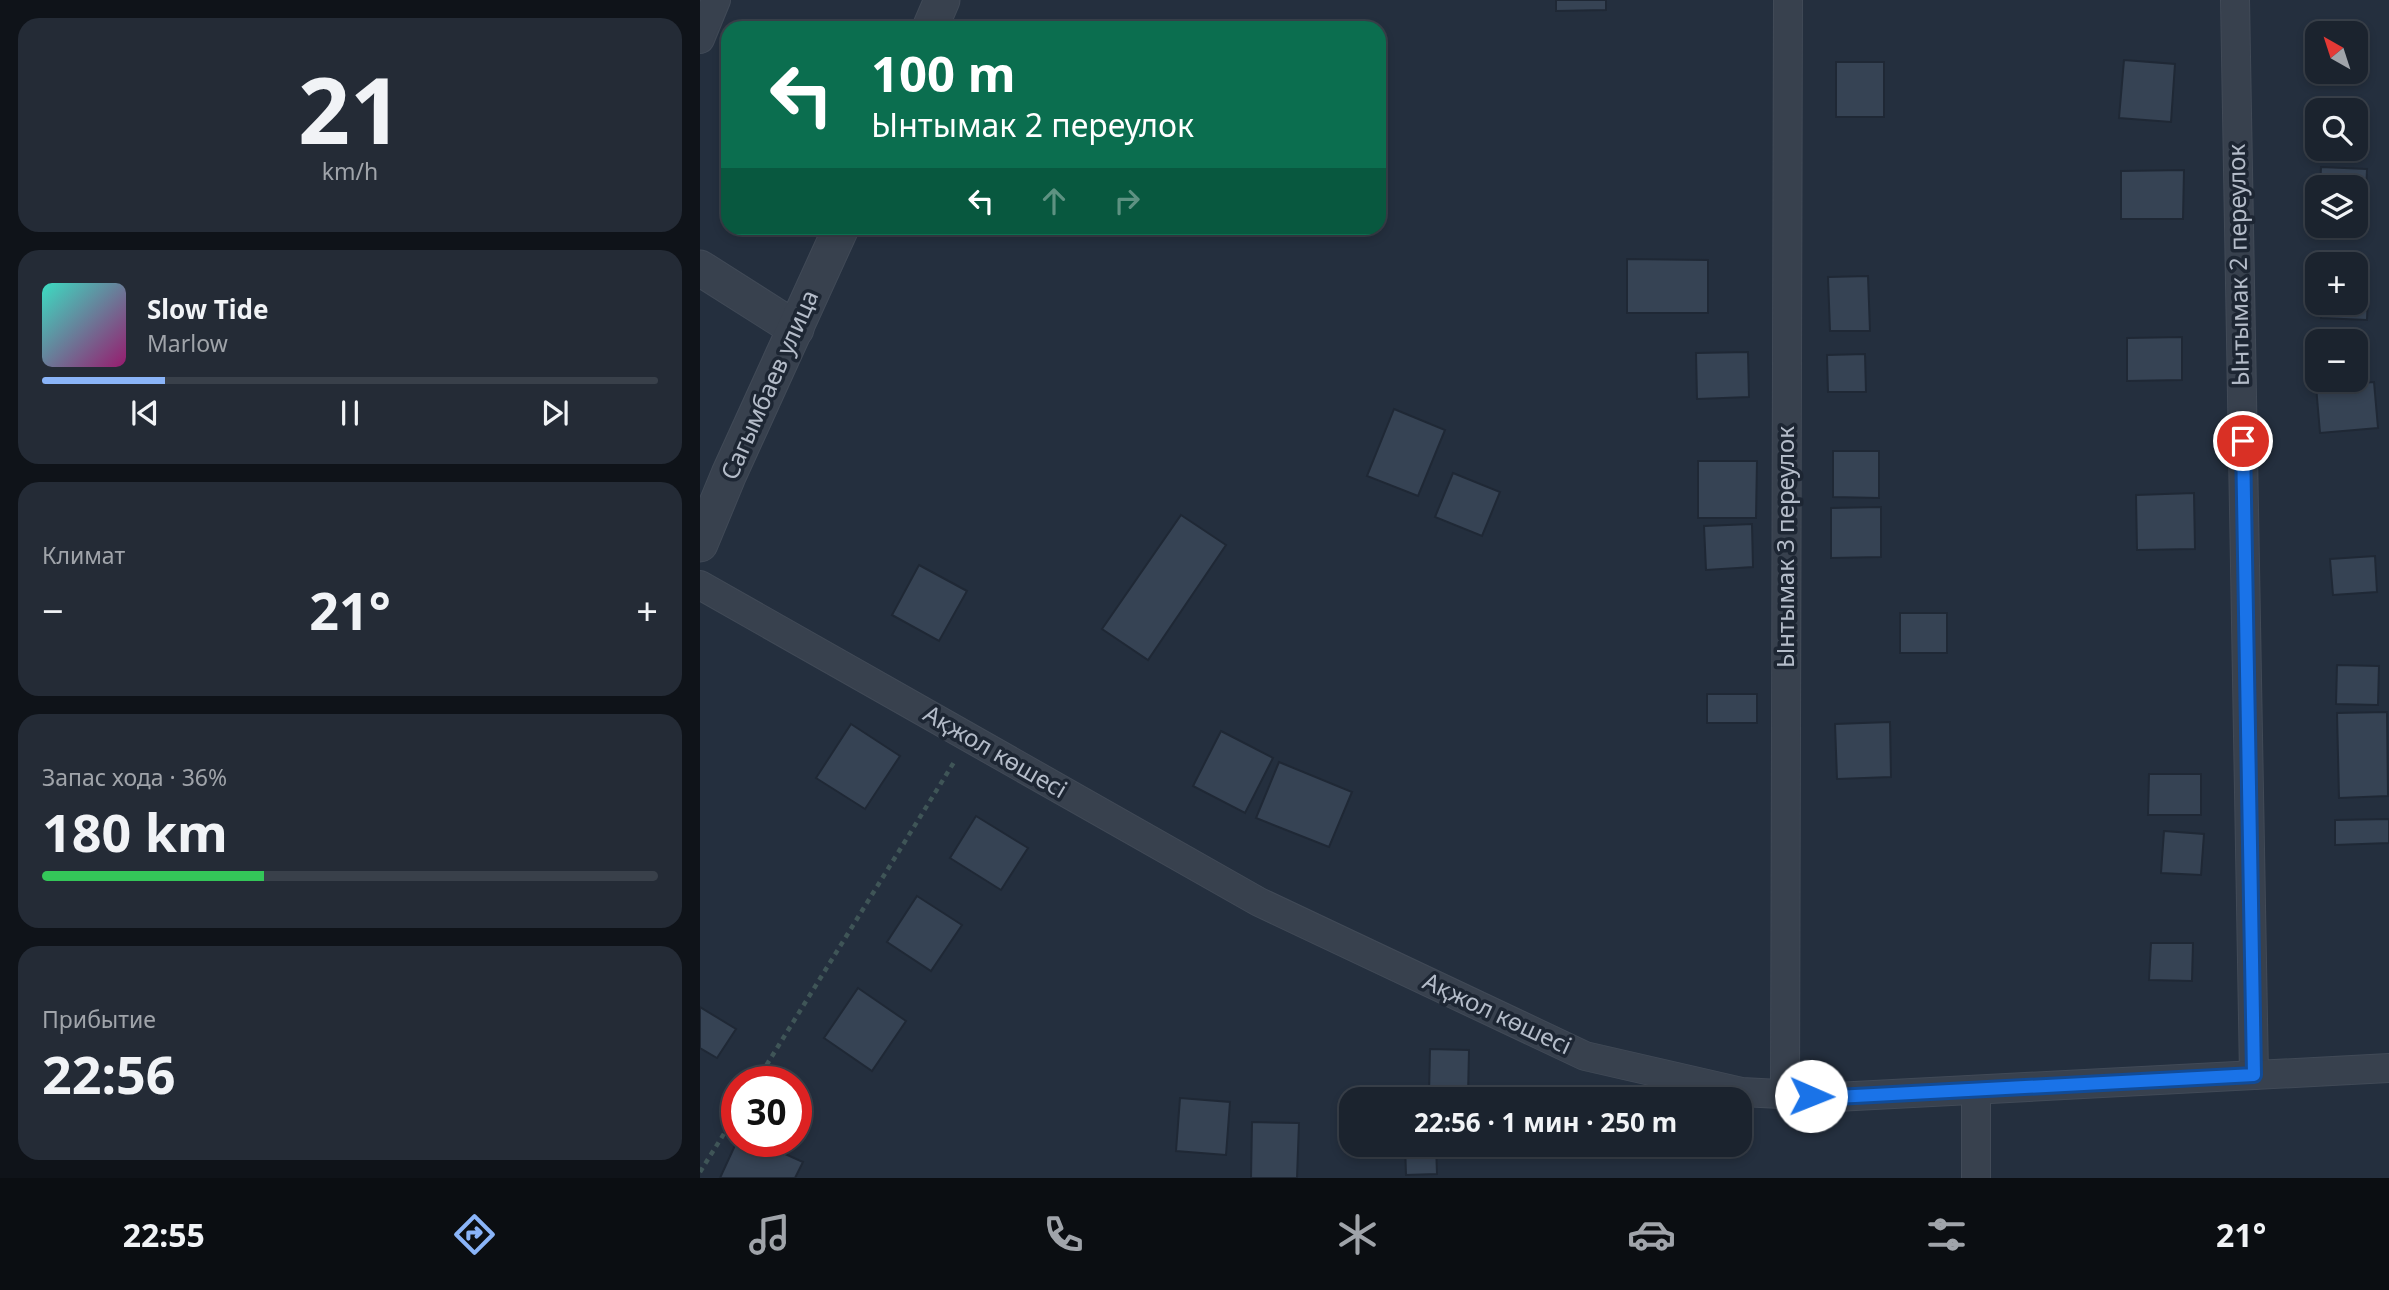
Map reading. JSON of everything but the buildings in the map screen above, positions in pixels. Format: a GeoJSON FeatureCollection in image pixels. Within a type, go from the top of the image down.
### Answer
{"type":"FeatureCollection","features":[{"type":"Feature","properties":{"kind":"street"},"geometry":{"type":"LineString","coordinates":[[700,39],[716,0]]}},
{"type":"Feature","properties":{"kind":"street"},"geometry":{"type":"LineString","coordinates":[[933,21],[942,0]]}},
{"type":"Feature","properties":{"kind":"street","name":"Ынтымак 3 переулок"},"geometry":{"type":"LineString","coordinates":[[1784,1094],[1788,0]]}},
{"type":"Feature","properties":{"kind":"street","name":"Ынтымак 2 переулок"},"geometry":{"type":"LineString","coordinates":[[2235,0],[2254,1075]]}},
{"type":"Feature","properties":{"kind":"street","name":"Сагымбаев улица"},"geometry":{"type":"LineString","coordinates":[[700,544],[838,235]]}},
{"type":"Feature","properties":{"kind":"street"},"geometry":{"type":"LineString","coordinates":[[700,268],[796,329]]}},
{"type":"Feature","properties":{"kind":"street","name":"Ақжол көшесі"},"geometry":{"type":"LineString","coordinates":[[700,584],[1259,902],[1585,1056],[1742,1092],[1836,1097],[2389,1068]]}},
{"type":"Feature","properties":{"kind":"street"},"geometry":{"type":"LineString","coordinates":[[1976,1090],[1976,1178]]}},
{"type":"Feature","properties":{"kind":"path"},"geometry":{"type":"LineString","coordinates":[[766,1066],[969,738]]}},
{"type":"Feature","properties":{"kind":"path"},"geometry":{"type":"LineString","coordinates":[[700,1172],[721,1139]]}},
{"type":"Feature","properties":{"kind":"route"},"geometry":{"type":"LineString","coordinates":[[1811,1096],[1836,1097],[2254,1075],[2243,441]]}}]}
